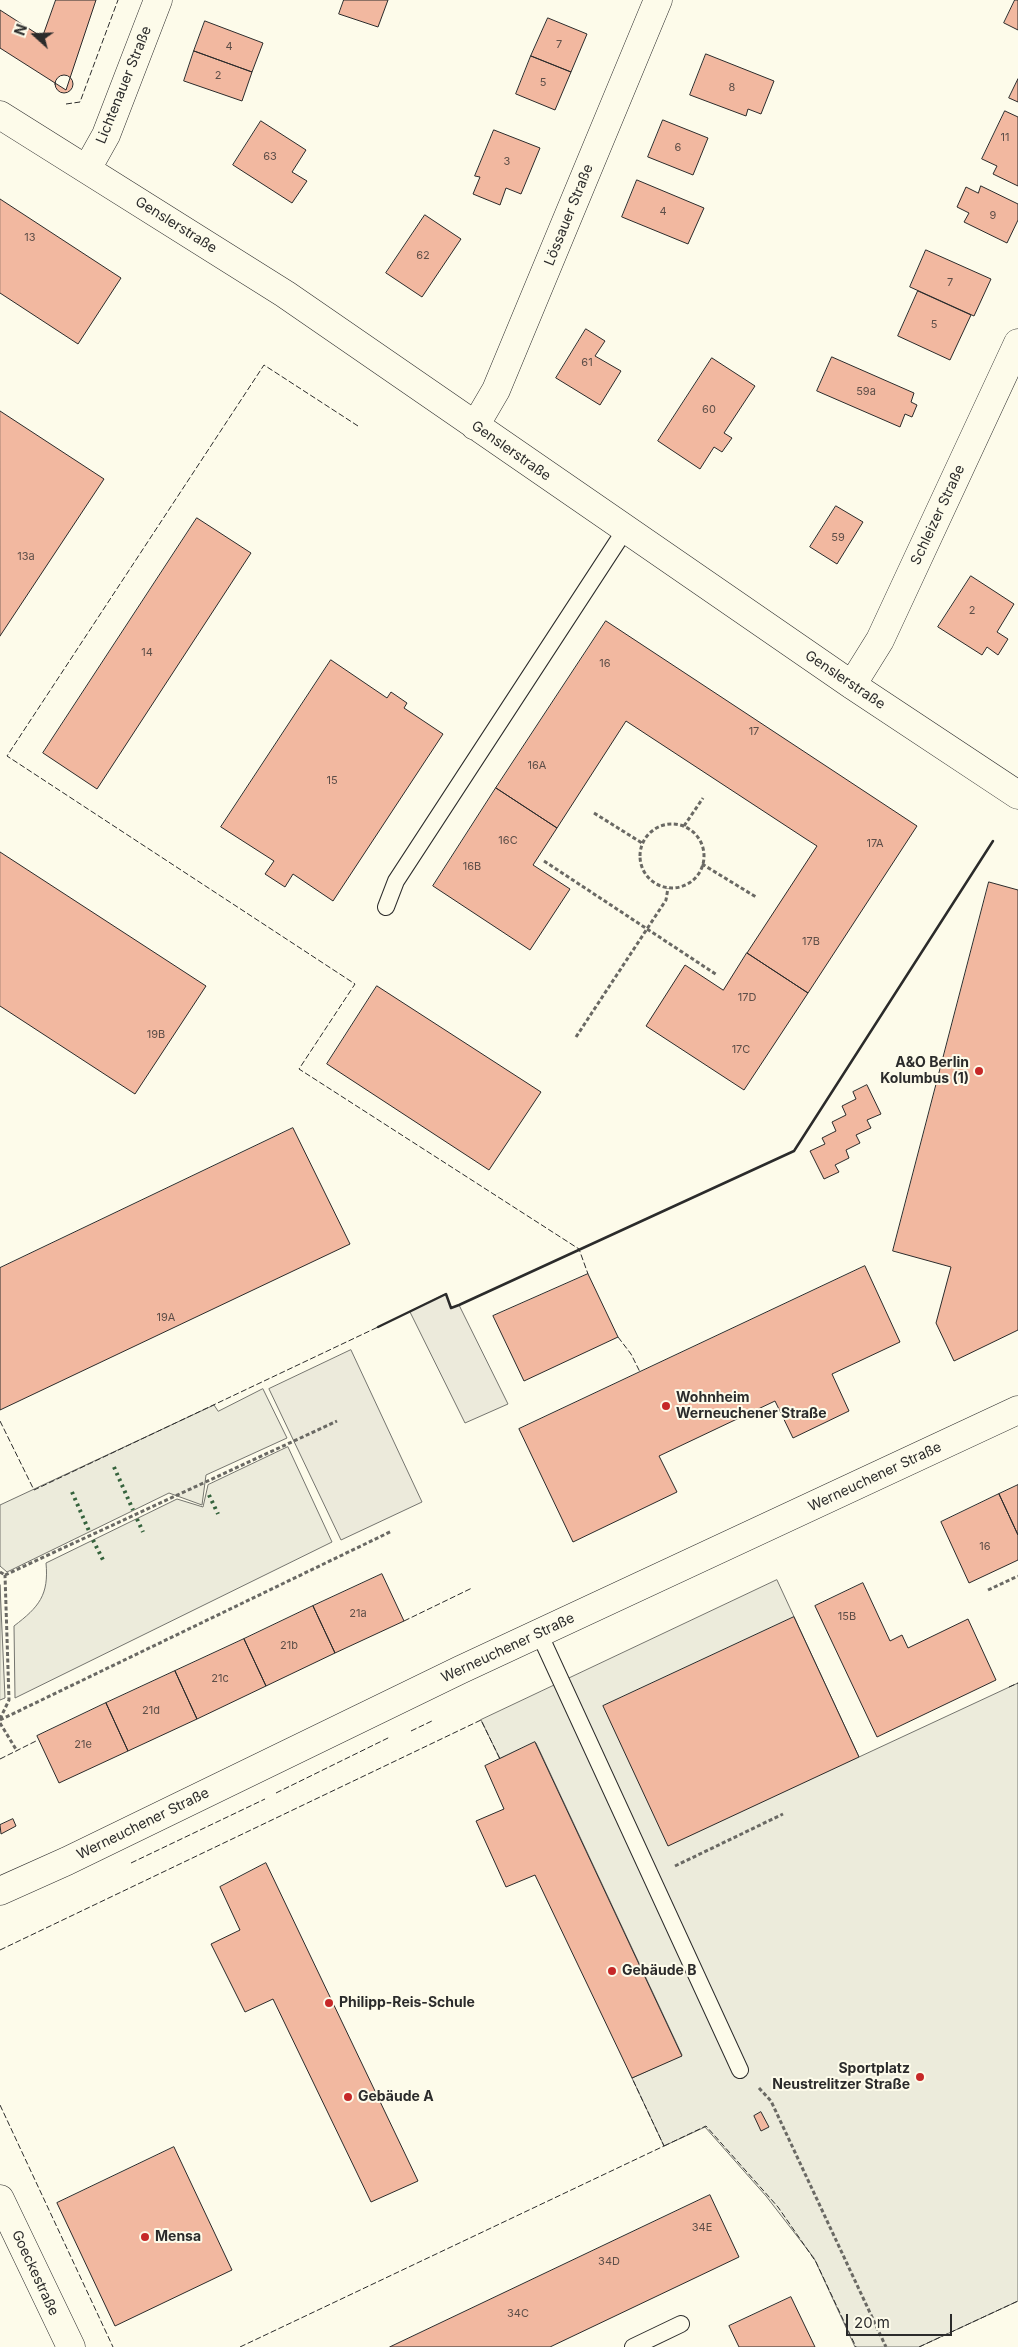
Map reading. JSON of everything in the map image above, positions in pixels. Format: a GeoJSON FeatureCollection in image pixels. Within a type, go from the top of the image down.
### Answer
{"type":"FeatureCollection","features":[{"type":"Feature","properties":{"kind":"street","name":"Lichtenauer Straße"},"geometry":{"type":"LineString","coordinates":[[86,169],[106,135],[158,0]]}},
{"type":"Feature","properties":{"kind":"street","name":"Lössauer Straße"},"geometry":{"type":"LineString","coordinates":[[474,426],[496,390],[658,0]]}},
{"type":"Feature","properties":{"kind":"street","name":"Genslerstraße"},"geometry":{"type":"LineString","coordinates":[[0,115],[285,294],[625,530],[852,685],[1018,795]]}},
{"type":"Feature","properties":{"kind":"street","name":"Schleizer Straße"},"geometry":{"type":"LineString","coordinates":[[852,685],[880,640],[1018,343]]}},
{"type":"Feature","properties":{"kind":"street","name":"Werneuchener Straße"},"geometry":{"type":"LineString","coordinates":[[0,1891],[67,1861],[539,1633],[1018,1410]]}},
{"type":"Feature","properties":{"kind":"street","name":"Goeckestraße"},"geometry":{"type":"LineString","coordinates":[[0,2198],[71,2347]]}},
{"type":"Feature","properties":{"kind":"lane"},"geometry":{"type":"LineString","coordinates":[[386,907],[396,881],[625,530]]}},
{"type":"Feature","properties":{"kind":"lane"},"geometry":{"type":"LineString","coordinates":[[539,1633],[740,2070]]}},
{"type":"Feature","properties":{"kind":"lane"},"geometry":{"type":"LineString","coordinates":[[632,2347],[681,2324]]}},
{"type":"Feature","properties":{"kind":"path"},"geometry":{"type":"LineString","coordinates":[[684,826],[703,798]]}},
{"type":"Feature","properties":{"kind":"path"},"geometry":{"type":"LineString","coordinates":[[594,813],[642,844]]}},
{"type":"Feature","properties":{"kind":"path"},"geometry":{"type":"LineString","coordinates":[[670,824],[684,826],[698,837],[702,846],[702,864],[696,876],[688,883],[668,888],[649,879],[643,870],[640,860],[642,844],[651,831],[660,826],[670,824]]}},
{"type":"Feature","properties":{"kind":"path"},"geometry":{"type":"LineString","coordinates":[[544,861],[717,976]]}},
{"type":"Feature","properties":{"kind":"path"},"geometry":{"type":"LineString","coordinates":[[702,864],[756,897]]}},
{"type":"Feature","properties":{"kind":"path"},"geometry":{"type":"LineString","coordinates":[[576,1037],[666,900],[668,888]]}},
{"type":"Feature","properties":{"kind":"path"},"geometry":{"type":"LineString","coordinates":[[5,1575],[337,1421]]}},
{"type":"Feature","properties":{"kind":"path"},"geometry":{"type":"LineString","coordinates":[[0,1721],[392,1531]]}},
{"type":"Feature","properties":{"kind":"path"},"geometry":{"type":"LineString","coordinates":[[0,1572],[5,1575]]}},
{"type":"Feature","properties":{"kind":"path"},"geometry":{"type":"LineString","coordinates":[[0,1721],[9,1700],[5,1575]]}},
{"type":"Feature","properties":{"kind":"path"},"geometry":{"type":"LineString","coordinates":[[988,1590],[1018,1576]]}},
{"type":"Feature","properties":{"kind":"path"},"geometry":{"type":"LineString","coordinates":[[0,1721],[17,1751]]}},
{"type":"Feature","properties":{"kind":"path"},"geometry":{"type":"LineString","coordinates":[[652,1878],[783,1814]]}},
{"type":"Feature","properties":{"kind":"path"},"geometry":{"type":"LineString","coordinates":[[740,2070],[771,2101],[886,2347]]}},
{"type":"Feature","properties":{"kind":"shaded area"},"geometry":{"type":"Polygon","coordinates":[[[446,1294],[451,1308],[459,1305],[508,1404],[465,1423],[410,1312],[446,1294]]]}},
{"type":"Feature","properties":{"kind":"shaded area"},"geometry":{"type":"Polygon","coordinates":[[[351,1350],[422,1502],[341,1540],[269,1389],[351,1350]]]}},
{"type":"Feature","properties":{"kind":"shaded area"},"geometry":{"type":"Polygon","coordinates":[[[263,1389],[287,1438],[206,1475],[202,1505],[169,1493],[7,1572],[0,1566],[0,1505],[214,1405],[218,1411],[263,1389]]]}},
{"type":"Feature","properties":{"kind":"shaded area"},"geometry":{"type":"Polygon","coordinates":[[[288,1447],[332,1542],[15,1698],[14,1626],[30,1613],[44,1592],[47,1574],[46,1563],[177,1499],[203,1507],[208,1485],[288,1447]]]}},
{"type":"Feature","properties":{"kind":"shaded area"},"geometry":{"type":"Polygon","coordinates":[[[777,1580],[859,1757],[1018,1683],[1018,2301],[919,2347],[855,2347],[814,2258],[766,2196],[705,2127],[664,2146],[632,2078],[682,2055],[536,1743],[500,1759],[481,1720],[777,1580]]]}},
{"type":"Feature","properties":{"kind":"shaded area"},"geometry":{"type":"Polygon","coordinates":[[[0,1585],[5,1698],[0,1700],[0,1585]]]}},
{"type":"Feature","properties":{"kind":"building"},"geometry":{"type":"Polygon","coordinates":[[[56,0],[96,0],[66,90],[0,48],[0,10],[42,37],[56,0]]]}},
{"type":"Feature","properties":{"kind":"building"},"geometry":{"type":"Polygon","coordinates":[[[344,0],[388,0],[378,27],[339,14],[344,0]]]}},
{"type":"Feature","properties":{"kind":"building"},"geometry":{"type":"Polygon","coordinates":[[[1015,0],[1018,0],[1018,30],[1004,23],[1015,0]]]}},
{"type":"Feature","properties":{"kind":"building"},"geometry":{"type":"Polygon","coordinates":[[[548,18],[587,34],[571,72],[531,56],[548,18]]]}},
{"type":"Feature","properties":{"kind":"building"},"geometry":{"type":"Polygon","coordinates":[[[205,21],[263,43],[252,72],[194,51],[205,21]]]}},
{"type":"Feature","properties":{"kind":"building"},"geometry":{"type":"Polygon","coordinates":[[[194,51],[252,72],[242,101],[184,81],[194,51]]]}},
{"type":"Feature","properties":{"kind":"building"},"geometry":{"type":"Polygon","coordinates":[[[706,54],[774,81],[761,114],[748,109],[746,116],[690,95],[706,54]]]}},
{"type":"Feature","properties":{"kind":"building"},"geometry":{"type":"Polygon","coordinates":[[[531,56],[571,72],[555,110],[516,94],[531,56]]]}},
{"type":"Feature","properties":{"kind":"building"},"geometry":{"type":"Polygon","coordinates":[[[64,75],[70,78],[73,84],[70,90],[64,93],[58,90],[55,84],[58,78],[64,75]]]}},
{"type":"Feature","properties":{"kind":"building"},"geometry":{"type":"Polygon","coordinates":[[[1018,79],[1018,102],[1009,98],[1018,79]]]}},
{"type":"Feature","properties":{"kind":"building"},"geometry":{"type":"Polygon","coordinates":[[[1005,111],[1018,117],[1018,186],[993,174],[997,166],[982,159],[1005,111]]]}},
{"type":"Feature","properties":{"kind":"building"},"geometry":{"type":"Polygon","coordinates":[[[663,120],[708,138],[693,175],[648,157],[663,120]]]}},
{"type":"Feature","properties":{"kind":"building"},"geometry":{"type":"Polygon","coordinates":[[[261,121],[306,150],[292,172],[307,181],[292,203],[233,165],[261,121]]]}},
{"type":"Feature","properties":{"kind":"building"},"geometry":{"type":"Polygon","coordinates":[[[494,130],[540,148],[521,194],[506,188],[500,205],[473,194],[480,177],[475,176],[494,130]]]}},
{"type":"Feature","properties":{"kind":"building"},"geometry":{"type":"Polygon","coordinates":[[[637,180],[704,208],[688,244],[622,217],[637,180]]]}},
{"type":"Feature","properties":{"kind":"building"},"geometry":{"type":"Polygon","coordinates":[[[981,186],[1018,204],[1018,220],[1007,243],[964,222],[969,213],[957,207],[966,187],[978,193],[981,186]]]}},
{"type":"Feature","properties":{"kind":"building"},"geometry":{"type":"Polygon","coordinates":[[[0,199],[121,278],[78,344],[0,293],[0,199]]]}},
{"type":"Feature","properties":{"kind":"building"},"geometry":{"type":"Polygon","coordinates":[[[425,215],[461,239],[422,297],[386,273],[425,215]]]}},
{"type":"Feature","properties":{"kind":"building"},"geometry":{"type":"Polygon","coordinates":[[[926,250],[991,279],[974,316],[910,287],[926,250]]]}},
{"type":"Feature","properties":{"kind":"building"},"geometry":{"type":"Polygon","coordinates":[[[918,291],[971,315],[950,360],[898,336],[918,291]]]}},
{"type":"Feature","properties":{"kind":"building"},"geometry":{"type":"Polygon","coordinates":[[[586,329],[605,341],[595,356],[621,371],[600,405],[556,378],[586,329]]]}},
{"type":"Feature","properties":{"kind":"building"},"geometry":{"type":"Polygon","coordinates":[[[832,357],[914,393],[911,402],[917,405],[912,417],[905,414],[900,427],[817,391],[832,357]]]}},
{"type":"Feature","properties":{"kind":"building"},"geometry":{"type":"Polygon","coordinates":[[[712,358],[755,386],[724,433],[732,438],[722,452],[714,447],[700,469],[658,441],[712,358]]]}},
{"type":"Feature","properties":{"kind":"building"},"geometry":{"type":"Polygon","coordinates":[[[0,411],[104,479],[0,636],[0,411]]]}},
{"type":"Feature","properties":{"kind":"building"},"geometry":{"type":"Polygon","coordinates":[[[836,506],[863,522],[837,564],[810,547],[836,506]]]}},
{"type":"Feature","properties":{"kind":"building"},"geometry":{"type":"Polygon","coordinates":[[[197,518],[251,553],[97,789],[43,753],[197,518]]]}},
{"type":"Feature","properties":{"kind":"building"},"geometry":{"type":"Polygon","coordinates":[[[971,576],[1014,604],[997,632],[1008,639],[998,655],[987,647],[982,655],[938,627],[971,576]]]}},
{"type":"Feature","properties":{"kind":"building"},"geometry":{"type":"Polygon","coordinates":[[[606,621],[917,826],[808,993],[747,953],[817,846],[626,721],[557,828],[496,788],[606,621]]]}},
{"type":"Feature","properties":{"kind":"building"},"geometry":{"type":"Polygon","coordinates":[[[331,660],[387,698],[391,692],[407,703],[404,708],[443,734],[333,901],[293,874],[285,887],[265,874],[274,861],[221,827],[331,660]]]}},
{"type":"Feature","properties":{"kind":"building"},"geometry":{"type":"Polygon","coordinates":[[[496,788],[557,828],[533,865],[570,889],[530,950],[433,886],[496,788]]]}},
{"type":"Feature","properties":{"kind":"building"},"geometry":{"type":"Polygon","coordinates":[[[0,852],[206,986],[135,1094],[0,1006],[0,852]]]}},
{"type":"Feature","properties":{"kind":"building","name":"A&O Berlin Kolumbus (1)"},"geometry":{"type":"Polygon","coordinates":[[[989,882],[1018,890],[1018,1330],[954,1361],[936,1323],[951,1267],[893,1251],[989,882]]]}},
{"type":"Feature","properties":{"kind":"building"},"geometry":{"type":"Polygon","coordinates":[[[747,953],[808,993],[744,1090],[646,1026],[685,965],[723,990],[747,953]]]}},
{"type":"Feature","properties":{"kind":"building"},"geometry":{"type":"Polygon","coordinates":[[[377,986],[541,1092],[489,1170],[327,1064],[377,986]]]}},
{"type":"Feature","properties":{"kind":"building"},"geometry":{"type":"Polygon","coordinates":[[[867,1085],[881,1114],[867,1120],[871,1128],[856,1135],[860,1143],[846,1150],[849,1158],[835,1165],[839,1172],[824,1179],[810,1151],[825,1144],[822,1138],[836,1131],[832,1122],[846,1115],[842,1106],[856,1099],[853,1092],[867,1085]]]}},
{"type":"Feature","properties":{"kind":"building"},"geometry":{"type":"Polygon","coordinates":[[[293,1128],[350,1244],[0,1410],[0,1268],[293,1128]]]}},
{"type":"Feature","properties":{"kind":"building","name":"Wohnheim Werneuchener Straße"},"geometry":{"type":"Polygon","coordinates":[[[865,1266],[900,1342],[832,1374],[849,1411],[793,1438],[775,1401],[659,1456],[677,1492],[573,1542],[519,1429],[865,1266]]]}},
{"type":"Feature","properties":{"kind":"building"},"geometry":{"type":"Polygon","coordinates":[[[588,1274],[618,1337],[524,1381],[493,1316],[588,1274]]]}},
{"type":"Feature","properties":{"kind":"building"},"geometry":{"type":"Polygon","coordinates":[[[1018,1485],[1018,1535],[999,1494],[1018,1485]]]}},
{"type":"Feature","properties":{"kind":"building"},"geometry":{"type":"Polygon","coordinates":[[[999,1494],[1018,1535],[1018,1560],[969,1583],[941,1522],[999,1494]]]}},
{"type":"Feature","properties":{"kind":"building"},"geometry":{"type":"Polygon","coordinates":[[[382,1574],[404,1621],[335,1653],[313,1606],[382,1574]]]}},
{"type":"Feature","properties":{"kind":"building"},"geometry":{"type":"Polygon","coordinates":[[[863,1583],[890,1641],[902,1635],[908,1648],[968,1619],[996,1680],[877,1737],[815,1606],[863,1583]]]}},
{"type":"Feature","properties":{"kind":"building"},"geometry":{"type":"Polygon","coordinates":[[[313,1606],[335,1653],[266,1686],[244,1639],[313,1606]]]}},
{"type":"Feature","properties":{"kind":"building"},"geometry":{"type":"Polygon","coordinates":[[[794,1617],[859,1757],[668,1846],[603,1706],[794,1617]]]}},
{"type":"Feature","properties":{"kind":"building"},"geometry":{"type":"Polygon","coordinates":[[[244,1639],[266,1686],[197,1719],[175,1671],[244,1639]]]}},
{"type":"Feature","properties":{"kind":"building"},"geometry":{"type":"Polygon","coordinates":[[[175,1671],[197,1719],[128,1751],[106,1703],[175,1671]]]}},
{"type":"Feature","properties":{"kind":"building"},"geometry":{"type":"Polygon","coordinates":[[[106,1703],[128,1751],[59,1783],[37,1736],[106,1703]]]}},
{"type":"Feature","properties":{"kind":"building","name":"Gebäude B"},"geometry":{"type":"Polygon","coordinates":[[[535,1742],[682,2056],[632,2078],[535,1875],[506,1887],[476,1821],[504,1809],[485,1766],[535,1742]]]}},
{"type":"Feature","properties":{"kind":"building"},"geometry":{"type":"Polygon","coordinates":[[[13,1819],[16,1826],[1,1834],[0,1825],[13,1819]]]}},
{"type":"Feature","properties":{"kind":"building","name":"Gebäude A"},"geometry":{"type":"Polygon","coordinates":[[[266,1863],[418,2181],[371,2202],[273,1999],[245,2012],[211,1944],[240,1930],[220,1887],[266,1863]]]}},
{"type":"Feature","properties":{"kind":"building"},"geometry":{"type":"Polygon","coordinates":[[[761,2112],[769,2127],[761,2131],[754,2116],[761,2112]]]}},
{"type":"Feature","properties":{"kind":"building","name":"Mensa"},"geometry":{"type":"Polygon","coordinates":[[[174,2147],[232,2270],[115,2326],[57,2203],[174,2147]]]}},
{"type":"Feature","properties":{"kind":"building"},"geometry":{"type":"Polygon","coordinates":[[[710,2195],[739,2257],[550,2347],[390,2347],[710,2195]]]}},
{"type":"Feature","properties":{"kind":"building"},"geometry":{"type":"Polygon","coordinates":[[[791,2297],[815,2347],[739,2347],[729,2326],[791,2297]]]}},
{"type":"Feature","properties":{"kind":"hedge"},"geometry":{"type":"LineString","coordinates":[[114,1467],[133,1510]]}},
{"type":"Feature","properties":{"kind":"hedge"},"geometry":{"type":"LineString","coordinates":[[72,1492],[89,1531]]}},
{"type":"Feature","properties":{"kind":"hedge"},"geometry":{"type":"LineString","coordinates":[[209,1495],[218,1514]]}},
{"type":"Feature","properties":{"kind":"hedge"},"geometry":{"type":"LineString","coordinates":[[137,1519],[143,1532]]}},
{"type":"Feature","properties":{"kind":"hedge"},"geometry":{"type":"LineString","coordinates":[[93,1540],[103,1560]]}},
{"type":"Feature","properties":{"kind":"fence"},"geometry":{"type":"LineString","coordinates":[[66,104],[80,102],[118,0]]}},
{"type":"Feature","properties":{"kind":"fence"},"geometry":{"type":"LineString","coordinates":[[358,426],[264,365],[7,756],[355,984],[299,1069],[579,1249],[588,1274]]}},
{"type":"Feature","properties":{"kind":"fence"},"geometry":{"type":"LineString","coordinates":[[0,1421],[34,1490],[378,1327]]}},
{"type":"Feature","properties":{"kind":"fence"},"geometry":{"type":"LineString","coordinates":[[618,1337],[631,1354],[640,1372]]}},
{"type":"Feature","properties":{"kind":"fence"},"geometry":{"type":"LineString","coordinates":[[404,1621],[472,1588]]}},
{"type":"Feature","properties":{"kind":"fence"},"geometry":{"type":"LineString","coordinates":[[1009,1687],[1018,1683]]}},
{"type":"Feature","properties":{"kind":"fence"},"geometry":{"type":"LineString","coordinates":[[411,1731],[434,1720]]}},
{"type":"Feature","properties":{"kind":"fence"},"geometry":{"type":"LineString","coordinates":[[0,1950],[481,1720],[500,1759]]}},
{"type":"Feature","properties":{"kind":"fence"},"geometry":{"type":"LineString","coordinates":[[276,1793],[390,1737]]}},
{"type":"Feature","properties":{"kind":"fence"},"geometry":{"type":"LineString","coordinates":[[0,1759],[38,1740]]}},
{"type":"Feature","properties":{"kind":"fence"},"geometry":{"type":"LineString","coordinates":[[131,1863],[265,1799]]}},
{"type":"Feature","properties":{"kind":"fence"},"geometry":{"type":"LineString","coordinates":[[240,2347],[664,2146],[632,2078]]}},
{"type":"Feature","properties":{"kind":"fence"},"geometry":{"type":"LineString","coordinates":[[0,2105],[113,2347]]}},
{"type":"Feature","properties":{"kind":"fence"},"geometry":{"type":"LineString","coordinates":[[664,2146],[706,2126],[778,2207],[816,2262],[856,2347]]}},
{"type":"Feature","properties":{"kind":"fence"},"geometry":{"type":"LineString","coordinates":[[919,2347],[1018,2301]]}},
{"type":"Feature","properties":{"kind":"wall"},"geometry":{"type":"LineString","coordinates":[[378,1327],[446,1294],[451,1308],[459,1305],[794,1151],[993,841]]}},
{"type":"Feature","properties":{"kind":"place","name":"A&O Berlin Kolumbus (1)"},"geometry":{"type":"Point","coordinates":[979,1071]}},
{"type":"Feature","properties":{"kind":"place","name":"Wohnheim Werneuchener Straße"},"geometry":{"type":"Point","coordinates":[666,1406]}},
{"type":"Feature","properties":{"kind":"place","name":"Gebäude B"},"geometry":{"type":"Point","coordinates":[612,1971]}},
{"type":"Feature","properties":{"kind":"place","name":"Philipp-Reis-Schule"},"geometry":{"type":"Point","coordinates":[329,2003]}},
{"type":"Feature","properties":{"kind":"place","name":"Sportplatz Neustrelitzer Straße"},"geometry":{"type":"Point","coordinates":[920,2077]}},
{"type":"Feature","properties":{"kind":"place","name":"Gebäude A"},"geometry":{"type":"Point","coordinates":[348,2097]}},
{"type":"Feature","properties":{"kind":"place","name":"Mensa"},"geometry":{"type":"Point","coordinates":[145,2237]}}]}
